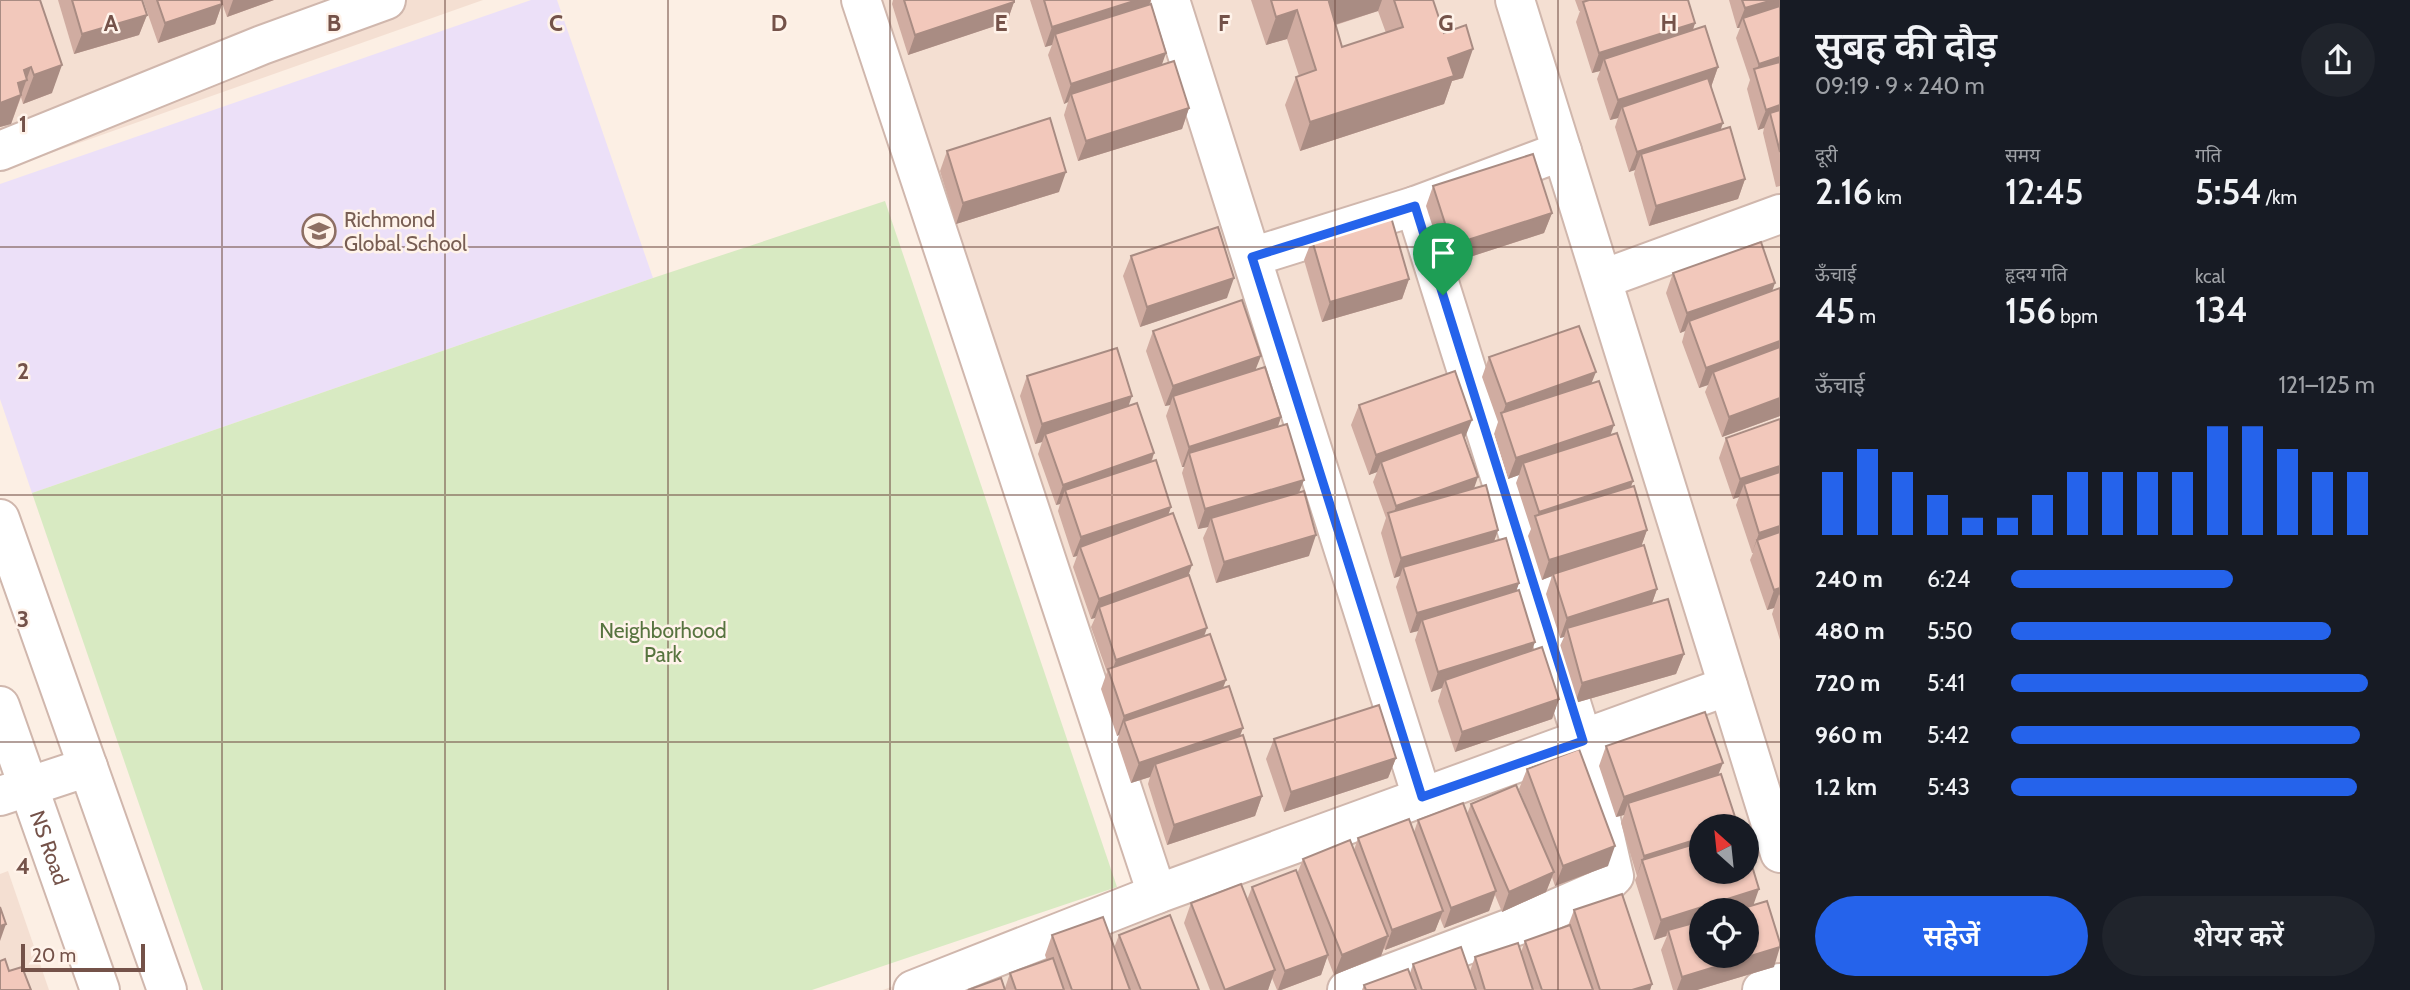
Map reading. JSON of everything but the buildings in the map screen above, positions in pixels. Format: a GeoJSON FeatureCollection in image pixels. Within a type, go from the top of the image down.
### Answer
{"type":"FeatureCollection","features":[{"type":"Feature","properties":{"kind":"street"},"geometry":{"type":"LineString","coordinates":[[0,151],[262,45],[386,0]]}},
{"type":"Feature","properties":{"kind":"street"},"geometry":{"type":"LineString","coordinates":[[861,0],[1157,894]]}},
{"type":"Feature","properties":{"kind":"street"},"geometry":{"type":"LineString","coordinates":[[1170,0],[1422,797]]}},
{"type":"Feature","properties":{"kind":"street"},"geometry":{"type":"LineString","coordinates":[[1515,0],[1604,279],[1780,853]]}},
{"type":"Feature","properties":{"kind":"street"},"geometry":{"type":"LineString","coordinates":[[1252,257],[1415,206],[1562,152]]}},
{"type":"Feature","properties":{"kind":"street"},"geometry":{"type":"LineString","coordinates":[[1347,990],[1516,926],[1601,889],[1614,876],[1583,741],[1415,206]]}},
{"type":"Feature","properties":{"kind":"street"},"geometry":{"type":"LineString","coordinates":[[1604,279],[1777,223]]}},
{"type":"Feature","properties":{"kind":"street"},"geometry":{"type":"LineString","coordinates":[[0,519],[167,990]]}},
{"type":"Feature","properties":{"kind":"street"},"geometry":{"type":"LineString","coordinates":[[913,990],[1157,894],[1728,686]]}},
{"type":"Feature","properties":{"kind":"street","name":"NS Road"},"geometry":{"type":"LineString","coordinates":[[0,706],[14,791],[100,990]]}},
{"type":"Feature","properties":{"kind":"street"},"geometry":{"type":"LineString","coordinates":[[14,791],[88,767]]}},
{"type":"Feature","properties":{"kind":"street"},"geometry":{"type":"LineString","coordinates":[[1762,990],[1780,983]]}},
{"type":"Feature","properties":{"kind":"shaded area"},"geometry":{"type":"Polygon","coordinates":[[[0,0],[483,0],[0,171],[0,0]]]}},
{"type":"Feature","properties":{"kind":"shaded area","name":"Richmond Global School"},"geometry":{"type":"Polygon","coordinates":[[[531,0],[557,0],[653,278],[32,493],[0,399],[0,184],[531,0]]]}},
{"type":"Feature","properties":{"kind":"shaded area"},"geometry":{"type":"Polygon","coordinates":[[[870,0],[1780,0],[1780,990],[883,990],[1141,892],[870,0]]]}},
{"type":"Feature","properties":{"kind":"shaded area"},"geometry":{"type":"Polygon","coordinates":[[[8,871],[49,990],[0,990],[0,874],[8,871]]]}},
{"type":"Feature","properties":{"kind":"green space","name":"Neighborhood Park"},"geometry":{"type":"Polygon","coordinates":[[[885,201],[1117,887],[812,990],[203,990],[32,493],[653,278],[885,201]]]}},
{"type":"Feature","properties":{"kind":"place","name":"Richmond Global School"},"geometry":{"type":"Point","coordinates":[319,231]}},
{"type":"Feature","properties":{"kind":"route"},"geometry":{"type":"LineString","coordinates":[[1415,206],[1443,295],[1583,741],[1422,797],[1252,257],[1415,206]]}}]}
